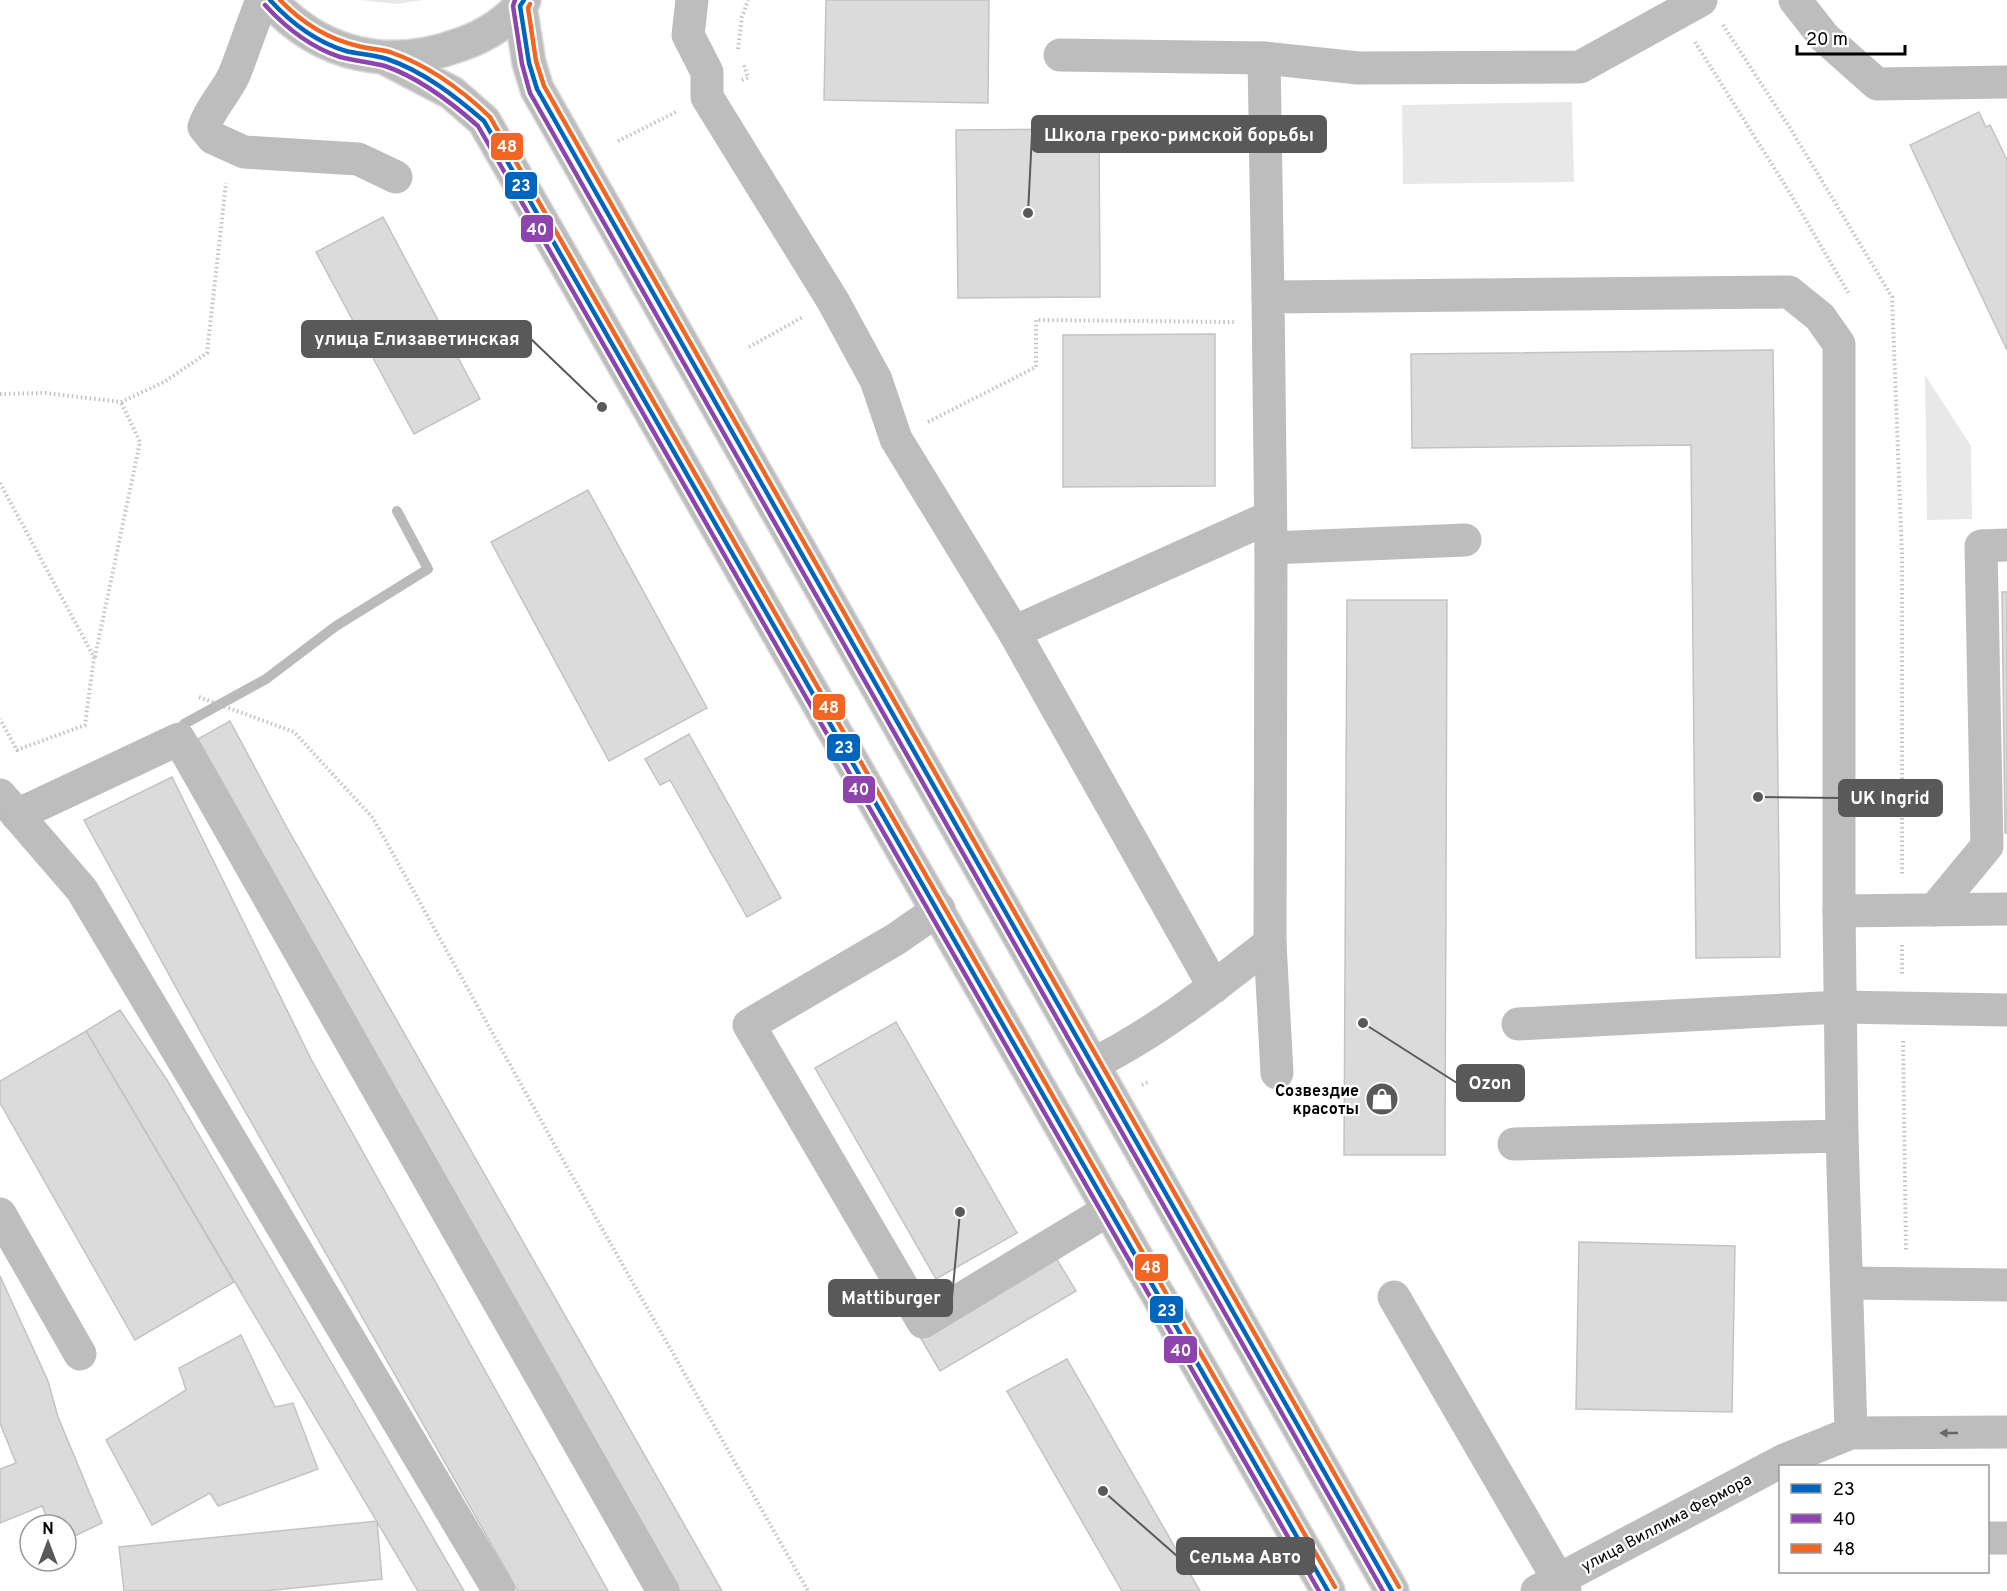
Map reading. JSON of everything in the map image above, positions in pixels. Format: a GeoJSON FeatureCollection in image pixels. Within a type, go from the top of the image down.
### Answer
{"type":"FeatureCollection","features":[{"type":"Feature","properties":{"kind":"main road"},"geometry":{"type":"LineString","coordinates":[[262,0],[233,75],[219,101],[208,114],[204,127],[213,138],[244,152],[358,159],[396,177]]}},
{"type":"Feature","properties":{"kind":"main road"},"geometry":{"type":"LineString","coordinates":[[270,0],[300,28],[321,41],[353,53],[387,59],[434,55],[478,38],[522,3]]}},
{"type":"Feature","properties":{"kind":"main road"},"geometry":{"type":"LineString","coordinates":[[692,0],[688,35],[707,72],[707,97],[838,311],[876,380],[896,439],[1014,632],[1214,987]]}},
{"type":"Feature","properties":{"kind":"main road"},"geometry":{"type":"LineString","coordinates":[[1060,55],[1264,58],[1358,68],[1580,67],[1701,0]]}},
{"type":"Feature","properties":{"kind":"main road"},"geometry":{"type":"LineString","coordinates":[[1795,0],[1824,37],[1877,84],[2007,82]]}},
{"type":"Feature","properties":{"kind":"main road"},"geometry":{"type":"LineString","coordinates":[[522,3],[529,63],[537,89],[1392,1591]]}},
{"type":"Feature","properties":{"kind":"main road"},"geometry":{"type":"LineString","coordinates":[[1264,58],[1271,532],[1270,943],[1277,1073]]}},
{"type":"Feature","properties":{"kind":"main road"},"geometry":{"type":"LineString","coordinates":[[387,59],[452,93],[484,121],[939,909],[1328,1591]]}},
{"type":"Feature","properties":{"kind":"main road"},"geometry":{"type":"LineString","coordinates":[[1268,310],[1789,292],[1820,316],[1839,344],[1839,911],[1842,1136],[1851,1433]]}},
{"type":"Feature","properties":{"kind":"main road"},"geometry":{"type":"LineString","coordinates":[[1014,632],[1271,532],[1465,540]]}},
{"type":"Feature","properties":{"kind":"main road"},"geometry":{"type":"LineString","coordinates":[[1934,910],[1997,846],[1981,546],[2007,545]]}},
{"type":"Feature","properties":{"kind":"main road"},"geometry":{"type":"LineString","coordinates":[[499,1591],[82,890],[9,805],[179,739],[663,1591]]}},
{"type":"Feature","properties":{"kind":"main road"},"geometry":{"type":"LineString","coordinates":[[939,909],[896,939],[749,1025],[923,1322],[1110,1209]]}},
{"type":"Feature","properties":{"kind":"main road"},"geometry":{"type":"LineString","coordinates":[[1839,911],[2007,909]]}},
{"type":"Feature","properties":{"kind":"main road"},"geometry":{"type":"LineString","coordinates":[[1091,1065],[1130,1045],[1214,987],[1270,943]]}},
{"type":"Feature","properties":{"kind":"main road"},"geometry":{"type":"LineString","coordinates":[[1518,1024],[1841,1007],[2007,1010]]}},
{"type":"Feature","properties":{"kind":"main road"},"geometry":{"type":"LineString","coordinates":[[1514,1144],[1842,1136]]}},
{"type":"Feature","properties":{"kind":"main road"},"geometry":{"type":"LineString","coordinates":[[0,1214],[80,1354]]}},
{"type":"Feature","properties":{"kind":"main road"},"geometry":{"type":"LineString","coordinates":[[1848,1283],[2007,1285]]}},
{"type":"Feature","properties":{"kind":"main road"},"geometry":{"type":"LineString","coordinates":[[1394,1297],[1553,1587]]}},
{"type":"Feature","properties":{"kind":"main road","name":"улица Виллима Фермора"},"geometry":{"type":"LineString","coordinates":[[1785,1463],[1851,1433],[2007,1432]]}},
{"type":"Feature","properties":{"kind":"main road","name":"улица Виллима Фермора"},"geometry":{"type":"LineString","coordinates":[[1553,1587],[1779,1466]]}},
{"type":"Feature","properties":{"kind":"main road"},"geometry":{"type":"LineString","coordinates":[[1989,1538],[2007,1538]]}},
{"type":"Feature","properties":{"kind":"path"},"geometry":{"type":"LineString","coordinates":[[618,141],[664,118]]}},
{"type":"Feature","properties":{"kind":"path"},"geometry":{"type":"LineString","coordinates":[[0,394],[45,393],[121,402],[164,382],[207,353],[223,226],[229,145]]}},
{"type":"Feature","properties":{"kind":"path"},"geometry":{"type":"LineString","coordinates":[[896,439],[1036,367],[1036,320],[1268,310]]}},
{"type":"Feature","properties":{"kind":"path"},"geometry":{"type":"LineString","coordinates":[[749,347],[791,324]]}},
{"type":"Feature","properties":{"kind":"path"},"geometry":{"type":"LineString","coordinates":[[0,718],[17,750],[85,725],[94,657],[140,442],[121,402]]}},
{"type":"Feature","properties":{"kind":"path"},"geometry":{"type":"LineString","coordinates":[[0,483],[94,657]]}},
{"type":"Feature","properties":{"kind":"path"},"geometry":{"type":"LineString","coordinates":[[199,697],[294,732],[373,818],[552,1141],[808,1591]]}},
{"type":"Feature","properties":{"kind":"shaded area"},"geometry":{"type":"Polygon","coordinates":[[[360,0],[423,0],[397,4],[360,0]]]}},
{"type":"Feature","properties":{"kind":"shaded area"},"geometry":{"type":"Polygon","coordinates":[[[1572,102],[1574,182],[1403,184],[1402,105],[1572,102]]]}},
{"type":"Feature","properties":{"kind":"shaded area"},"geometry":{"type":"Polygon","coordinates":[[[1925,375],[1971,446],[1972,519],[1927,520],[1925,375]]]}},
{"type":"Feature","properties":{"kind":"building"},"geometry":{"type":"Polygon","coordinates":[[[826,0],[989,0],[988,103],[824,100],[826,0]]]}},
{"type":"Feature","properties":{"kind":"building"},"geometry":{"type":"Polygon","coordinates":[[[1979,112],[1986,127],[1990,125],[2007,160],[2007,350],[1910,145],[1979,112]]]}},
{"type":"Feature","properties":{"kind":"building"},"geometry":{"type":"Polygon","coordinates":[[[1099,129],[1100,297],[958,298],[956,130],[1099,129]]]}},
{"type":"Feature","properties":{"kind":"building"},"geometry":{"type":"Polygon","coordinates":[[[383,217],[480,399],[414,434],[316,252],[383,217]]]}},
{"type":"Feature","properties":{"kind":"building"},"geometry":{"type":"Polygon","coordinates":[[[1215,334],[1215,486],[1063,487],[1063,335],[1215,334]]]}},
{"type":"Feature","properties":{"kind":"building"},"geometry":{"type":"Polygon","coordinates":[[[1773,350],[1780,957],[1696,958],[1691,445],[1412,448],[1411,354],[1773,350]]]}},
{"type":"Feature","properties":{"kind":"building"},"geometry":{"type":"Polygon","coordinates":[[[588,490],[707,708],[609,761],[491,542],[588,490]]]}},
{"type":"Feature","properties":{"kind":"building"},"geometry":{"type":"Polygon","coordinates":[[[2002,592],[2007,592],[2007,833],[2005,833],[2002,592]]]}},
{"type":"Feature","properties":{"kind":"building"},"geometry":{"type":"Polygon","coordinates":[[[1347,600],[1447,600],[1445,1155],[1344,1155],[1347,600]]]}},
{"type":"Feature","properties":{"kind":"building"},"geometry":{"type":"Polygon","coordinates":[[[230,721],[286,826],[722,1591],[680,1591],[198,739],[230,721]]]}},
{"type":"Feature","properties":{"kind":"building"},"geometry":{"type":"Polygon","coordinates":[[[689,734],[781,898],[747,917],[670,780],[660,785],[645,759],[689,734]]]}},
{"type":"Feature","properties":{"kind":"building"},"geometry":{"type":"Polygon","coordinates":[[[172,777],[311,1059],[608,1591],[518,1591],[217,1062],[84,820],[172,777]]]}},
{"type":"Feature","properties":{"kind":"building"},"geometry":{"type":"Polygon","coordinates":[[[120,1010],[167,1080],[464,1591],[418,1591],[86,1031],[120,1010]]]}},
{"type":"Feature","properties":{"kind":"building"},"geometry":{"type":"Polygon","coordinates":[[[896,1022],[1017,1233],[936,1279],[815,1068],[896,1022]]]}},
{"type":"Feature","properties":{"kind":"building"},"geometry":{"type":"Polygon","coordinates":[[[86,1031],[234,1282],[135,1340],[0,1103],[0,1081],[86,1031]]]}},
{"type":"Feature","properties":{"kind":"building"},"geometry":{"type":"Polygon","coordinates":[[[1579,1242],[1735,1246],[1732,1412],[1576,1409],[1579,1242]]]}},
{"type":"Feature","properties":{"kind":"building"},"geometry":{"type":"Polygon","coordinates":[[[1056,1258],[1076,1291],[940,1371],[920,1337],[1056,1258]]]}},
{"type":"Feature","properties":{"kind":"building"},"geometry":{"type":"Polygon","coordinates":[[[0,1276],[48,1381],[58,1417],[102,1523],[78,1534],[78,1513],[45,1513],[42,1506],[25,1513],[18,1513],[18,1516],[0,1523],[0,1469],[16,1463],[0,1423],[0,1276]]]}},
{"type":"Feature","properties":{"kind":"building"},"geometry":{"type":"Polygon","coordinates":[[[241,1335],[275,1407],[293,1403],[318,1469],[218,1506],[210,1493],[152,1525],[106,1440],[186,1390],[179,1368],[241,1335]]]}},
{"type":"Feature","properties":{"kind":"building"},"geometry":{"type":"Polygon","coordinates":[[[1067,1359],[1200,1591],[1122,1591],[1007,1391],[1067,1359]]]}},
{"type":"Feature","properties":{"kind":"building"},"geometry":{"type":"Polygon","coordinates":[[[377,1521],[382,1579],[265,1591],[124,1591],[119,1547],[377,1521]]]}},
{"type":"Feature","properties":{"kind":"waterway"},"geometry":{"type":"LineString","coordinates":[[184,724],[266,679],[336,626],[428,569],[397,511]]}},
{"type":"Feature","properties":{"kind":"transit line","name":"23"},"geometry":{"type":"LineString","coordinates":[[270,0],[295,24],[314,37],[346,51],[377,56],[413,70],[450,94],[484,121],[1328,1591]]}},
{"type":"Feature","properties":{"kind":"transit line","name":"48"},"geometry":{"type":"LineString","coordinates":[[280,0],[306,23],[326,34],[347,43],[390,52],[431,71],[468,97],[490,117],[1335,1587]]}},
{"type":"Feature","properties":{"kind":"transit line","name":"40"},"geometry":{"type":"LineString","coordinates":[[515,0],[513,6],[522,64],[530,93],[1383,1591]]}},
{"type":"Feature","properties":{"kind":"transit line","name":"23"},"geometry":{"type":"LineString","coordinates":[[524,0],[520,6],[529,63],[537,89],[1392,1591]]}},
{"type":"Feature","properties":{"kind":"transit line","name":"48"},"geometry":{"type":"LineString","coordinates":[[530,4],[528,8],[536,61],[544,86],[1399,1587]]}},
{"type":"Feature","properties":{"kind":"transit line","name":"40"},"geometry":{"type":"LineString","coordinates":[[265,5],[290,29],[319,48],[340,57],[385,66],[398,71],[423,84],[478,126],[1319,1591]]}},
{"type":"Feature","properties":{"kind":"place","name":"Школа греко-римской борьбы"},"geometry":{"type":"Point","coordinates":[1028,213]}},
{"type":"Feature","properties":{"kind":"place","name":"улица Елизаветинская"},"geometry":{"type":"Point","coordinates":[602,407]}},
{"type":"Feature","properties":{"kind":"place","name":"UK Ingrid"},"geometry":{"type":"Point","coordinates":[1758,797]}},
{"type":"Feature","properties":{"kind":"place","name":"Ozon"},"geometry":{"type":"Point","coordinates":[1363,1023]}},
{"type":"Feature","properties":{"kind":"place","name":"Созвездие красоты"},"geometry":{"type":"Point","coordinates":[1382,1099]}},
{"type":"Feature","properties":{"kind":"place","name":"Mattiburger"},"geometry":{"type":"Point","coordinates":[960,1212]}},
{"type":"Feature","properties":{"kind":"place","name":"Сельма Авто"},"geometry":{"type":"Point","coordinates":[1103,1491]}}]}
